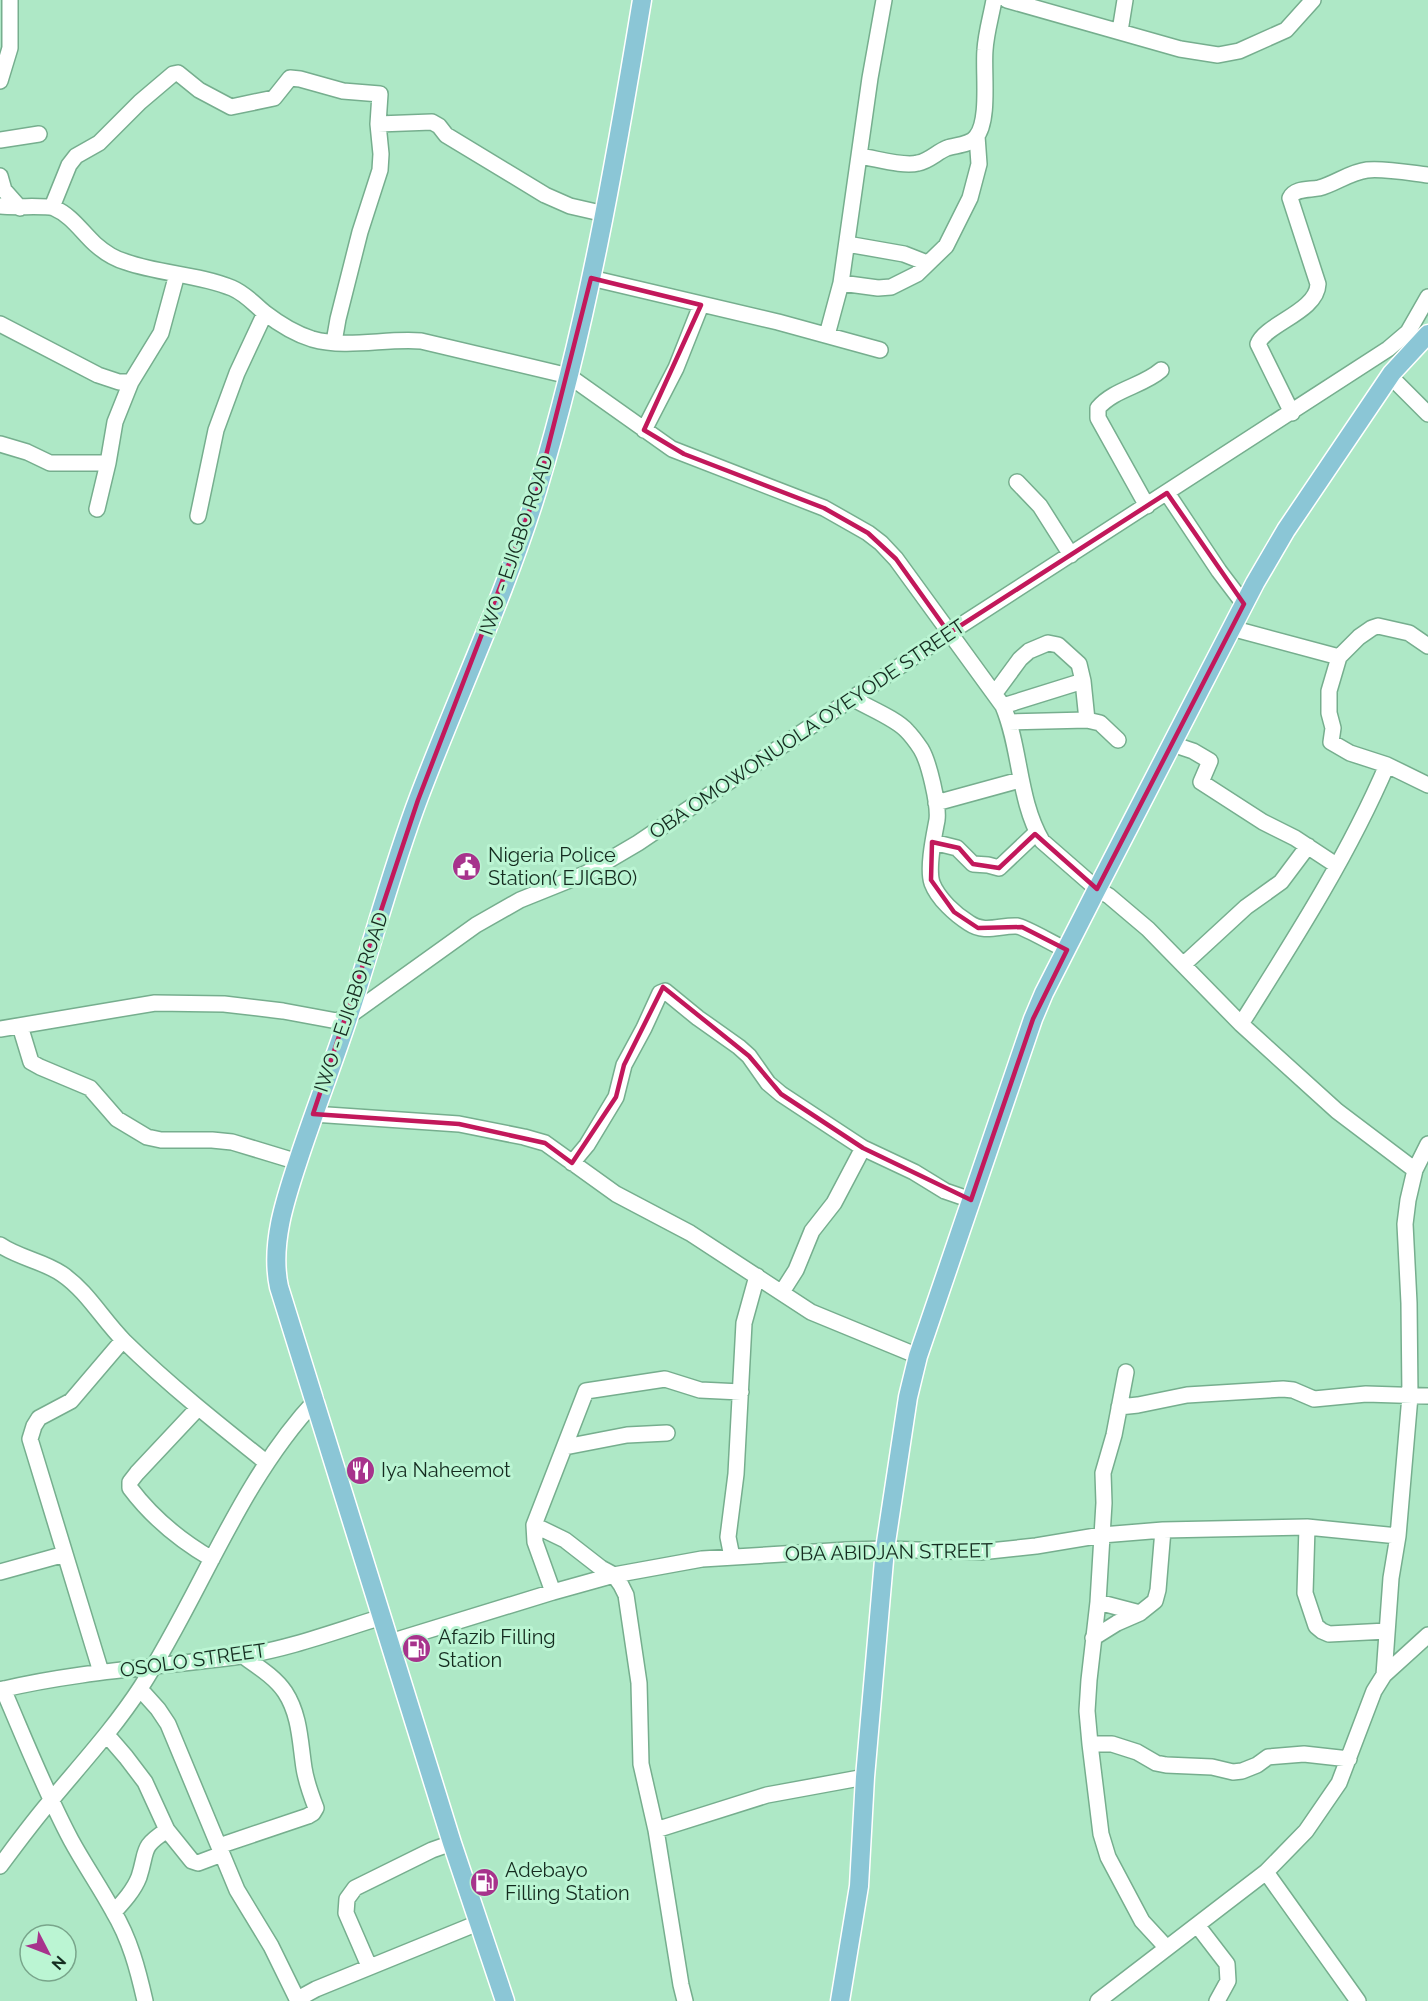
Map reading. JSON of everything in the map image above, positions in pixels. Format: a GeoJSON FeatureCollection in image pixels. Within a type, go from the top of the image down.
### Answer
{"type":"FeatureCollection","features":[{"type":"Feature","properties":{"kind":"main road","name":"IWO - EJIGBO ROAD"},"geometry":{"type":"LineString","coordinates":[[506,2001],[452,1844],[277,1275],[278,1242],[282,1216],[313,1114],[349,1016],[418,800],[478,651],[537,491],[569,376],[605,214],[639,1]]}},
{"type":"Feature","properties":{"kind":"main road"},"geometry":{"type":"LineString","coordinates":[[840,2001],[859,1886],[865,1777],[885,1549],[908,1397],[918,1356],[1007,1096],[1044,993],[1244,604],[1286,530],[1391,375],[1398,355],[1428,322]]}},
{"type":"Feature","properties":{"kind":"street"},"geometry":{"type":"LineString","coordinates":[[0,81],[10,48],[10,0]]}},
{"type":"Feature","properties":{"kind":"street"},"geometry":{"type":"LineString","coordinates":[[827,335],[841,283],[884,0]]}},
{"type":"Feature","properties":{"kind":"street"},"geometry":{"type":"LineString","coordinates":[[859,156],[910,164],[920,163],[943,150],[971,141],[977,136],[983,118],[986,86],[985,54],[994,0]]}},
{"type":"Feature","properties":{"kind":"street"},"geometry":{"type":"LineString","coordinates":[[1007,0],[1180,49],[1218,55],[1239,51],[1286,30],[1312,0]]}},
{"type":"Feature","properties":{"kind":"street"},"geometry":{"type":"LineString","coordinates":[[1119,32],[1125,0]]}},
{"type":"Feature","properties":{"kind":"street"},"geometry":{"type":"LineString","coordinates":[[52,207],[69,165],[76,156],[99,143],[140,102],[173,74],[178,73],[199,90],[231,107],[274,98],[290,78],[343,90],[380,94],[378,124],[380,170],[360,232],[334,342]]}},
{"type":"Feature","properties":{"kind":"street"},"geometry":{"type":"LineString","coordinates":[[378,124],[432,122],[439,126],[446,135],[544,195],[570,206],[605,214]]}},
{"type":"Feature","properties":{"kind":"street"},"geometry":{"type":"LineString","coordinates":[[0,140],[39,134]]}},
{"type":"Feature","properties":{"kind":"street"},"geometry":{"type":"LineString","coordinates":[[841,283],[878,288],[891,286],[917,274],[946,246],[970,198],[979,164],[977,136]]}},
{"type":"Feature","properties":{"kind":"street"},"geometry":{"type":"LineString","coordinates":[[1292,413],[1258,344],[1262,337],[1289,319],[1314,298],[1318,291],[1318,284],[1290,198],[1292,194],[1296,191],[1324,186],[1368,170],[1428,175]]}},
{"type":"Feature","properties":{"kind":"street"},"geometry":{"type":"LineString","coordinates":[[0,176],[6,208],[52,207],[68,217],[95,244],[114,257],[139,266],[232,288],[250,299],[265,313],[301,335],[316,340],[351,344],[396,340],[421,341],[569,376],[644,430],[684,454],[824,508],[868,533],[896,559],[999,700],[1009,722],[1020,780],[1037,832],[1050,848],[1097,889],[1131,914],[1241,1024],[1337,1111],[1415,1170]]}},
{"type":"Feature","properties":{"kind":"street"},"geometry":{"type":"LineString","coordinates":[[847,244],[904,254],[927,263]]}},
{"type":"Feature","properties":{"kind":"street"},"geometry":{"type":"LineString","coordinates":[[97,509],[115,422],[131,382],[161,333],[177,274]]}},
{"type":"Feature","properties":{"kind":"street"},"geometry":{"type":"LineString","coordinates":[[591,278],[880,350]]}},
{"type":"Feature","properties":{"kind":"street"},"geometry":{"type":"LineString","coordinates":[[1416,334],[1428,297]]}},
{"type":"Feature","properties":{"kind":"street"},"geometry":{"type":"LineString","coordinates":[[644,430],[680,360],[701,305]]}},
{"type":"Feature","properties":{"kind":"street"},"geometry":{"type":"LineString","coordinates":[[198,516],[216,430],[237,373],[265,313]]}},
{"type":"Feature","properties":{"kind":"street"},"geometry":{"type":"LineString","coordinates":[[0,324],[98,375],[119,382],[131,382]]}},
{"type":"Feature","properties":{"kind":"street","name":"OBA OMOWONUOLA OYEYODE STREET"},"geometry":{"type":"LineString","coordinates":[[349,1016],[476,925],[520,900],[587,873],[638,843],[949,633],[1375,358],[1416,334]]}},
{"type":"Feature","properties":{"kind":"street"},"geometry":{"type":"LineString","coordinates":[[1147,506],[1098,418],[1098,408],[1104,400],[1147,381],[1161,370]]}},
{"type":"Feature","properties":{"kind":"street"},"geometry":{"type":"LineString","coordinates":[[1391,375],[1428,414]]}},
{"type":"Feature","properties":{"kind":"street"},"geometry":{"type":"LineString","coordinates":[[0,444],[27,452],[50,463],[108,463]]}},
{"type":"Feature","properties":{"kind":"street"},"geometry":{"type":"LineString","coordinates":[[1017,482],[1041,506],[1071,555]]}},
{"type":"Feature","properties":{"kind":"street"},"geometry":{"type":"LineString","coordinates":[[1167,493],[1244,604]]}},
{"type":"Feature","properties":{"kind":"street"},"geometry":{"type":"LineString","coordinates":[[1428,646],[1409,633],[1378,626],[1372,627],[1339,657],[1329,691],[1329,713],[1333,728],[1331,742],[1350,753],[1387,765],[1428,785]]}},
{"type":"Feature","properties":{"kind":"street"},"geometry":{"type":"LineString","coordinates":[[1232,628],[1339,657]]}},
{"type":"Feature","properties":{"kind":"street"},"geometry":{"type":"LineString","coordinates":[[999,700],[1020,659],[1029,651],[1048,643],[1058,645],[1079,664],[1087,720]]}},
{"type":"Feature","properties":{"kind":"street"},"geometry":{"type":"LineString","coordinates":[[999,700],[1083,681]]}},
{"type":"Feature","properties":{"kind":"street"},"geometry":{"type":"LineString","coordinates":[[852,698],[907,730],[922,750],[936,803],[937,819],[931,880],[935,889],[954,912],[978,928],[997,930],[1001,927],[1022,927],[1066,950]]}},
{"type":"Feature","properties":{"kind":"street"},"geometry":{"type":"LineString","coordinates":[[1009,722],[1087,720],[1100,723],[1118,740]]}},
{"type":"Feature","properties":{"kind":"street"},"geometry":{"type":"LineString","coordinates":[[1172,744],[1193,751],[1210,761],[1201,782],[1336,865]]}},
{"type":"Feature","properties":{"kind":"street"},"geometry":{"type":"LineString","coordinates":[[1241,1024],[1306,920],[1357,830],[1387,765]]}},
{"type":"Feature","properties":{"kind":"street"},"geometry":{"type":"LineString","coordinates":[[936,803],[1020,780]]}},
{"type":"Feature","properties":{"kind":"street"},"geometry":{"type":"LineString","coordinates":[[933,842],[957,848],[973,864],[999,868],[1037,832]]}},
{"type":"Feature","properties":{"kind":"street"},"geometry":{"type":"LineString","coordinates":[[1183,965],[1246,907],[1281,882],[1308,846]]}},
{"type":"Feature","properties":{"kind":"street"},"geometry":{"type":"LineString","coordinates":[[572,1163],[587,1145],[616,1097],[624,1065],[660,993],[665,991],[749,1056],[768,1083],[781,1094],[862,1148],[908,1169],[945,1191],[971,1200]]}},
{"type":"Feature","properties":{"kind":"street"},"geometry":{"type":"LineString","coordinates":[[0,1029],[155,1003],[224,1004],[284,1011],[337,1022],[349,1016]]}},
{"type":"Feature","properties":{"kind":"street"},"geometry":{"type":"LineString","coordinates":[[20,1026],[31,1062],[90,1088],[117,1119],[147,1137],[161,1140],[232,1142],[298,1162]]}},
{"type":"Feature","properties":{"kind":"street"},"geometry":{"type":"LineString","coordinates":[[313,1114],[459,1124],[545,1143],[616,1194],[690,1233],[811,1312],[918,1356]]}},
{"type":"Feature","properties":{"kind":"street"},"geometry":{"type":"LineString","coordinates":[[1384,1675],[1391,1578],[1398,1536],[1410,1396],[1405,1224],[1415,1170],[1428,1144]]}},
{"type":"Feature","properties":{"kind":"street"},"geometry":{"type":"LineString","coordinates":[[782,1292],[796,1270],[812,1231],[839,1195],[862,1148]]}},
{"type":"Feature","properties":{"kind":"street"},"geometry":{"type":"LineString","coordinates":[[0,1245],[63,1274],[75,1284],[123,1340],[198,1408],[267,1463]]}},
{"type":"Feature","properties":{"kind":"street"},"geometry":{"type":"LineString","coordinates":[[732,1557],[728,1537],[736,1474],[744,1323],[757,1276]]}},
{"type":"Feature","properties":{"kind":"street"},"geometry":{"type":"LineString","coordinates":[[101,1672],[30,1439],[33,1426],[39,1418],[71,1401],[123,1340]]}},
{"type":"Feature","properties":{"kind":"street"},"geometry":{"type":"LineString","coordinates":[[1126,1372],[1114,1435],[1103,1473],[1104,1503],[1098,1602],[1087,1711],[1098,1815],[1108,1857],[1142,1920],[1166,1947]]}},
{"type":"Feature","properties":{"kind":"street"},"geometry":{"type":"LineString","coordinates":[[553,1592],[535,1542],[534,1525],[584,1394],[590,1389],[664,1379],[700,1390],[741,1392]]}},
{"type":"Feature","properties":{"kind":"street"},"geometry":{"type":"LineString","coordinates":[[1119,1407],[1187,1395],[1283,1389],[1293,1390],[1314,1399],[1366,1394],[1428,1396]]}},
{"type":"Feature","properties":{"kind":"street"},"geometry":{"type":"LineString","coordinates":[[2,1859],[107,1734],[140,1689],[267,1463],[292,1426],[316,1400]]}},
{"type":"Feature","properties":{"kind":"street"},"geometry":{"type":"LineString","coordinates":[[198,1408],[137,1473],[130,1482],[130,1488],[165,1525],[198,1551],[212,1558]]}},
{"type":"Feature","properties":{"kind":"street"},"geometry":{"type":"LineString","coordinates":[[565,1447],[627,1435],[667,1433]]}},
{"type":"Feature","properties":{"kind":"street"},"geometry":{"type":"LineString","coordinates":[[534,1525],[565,1540],[601,1568],[614,1575],[626,1595],[639,1683],[641,1764],[656,1830],[685,2001]]}},
{"type":"Feature","properties":{"kind":"street"},"geometry":{"type":"LineString","coordinates":[[1307,1527],[1305,1593],[1316,1626],[1329,1634],[1387,1631]]}},
{"type":"Feature","properties":{"kind":"street","name":"OBA ABIDJAN STREET"},"geometry":{"type":"LineString","coordinates":[[390,1642],[614,1575],[702,1559],[885,1549],[980,1552],[1102,1535],[1163,1530],[1307,1527],[1398,1536]]}},
{"type":"Feature","properties":{"kind":"street"},"geometry":{"type":"LineString","coordinates":[[1093,1638],[1148,1609],[1155,1600],[1158,1590],[1163,1530]]}},
{"type":"Feature","properties":{"kind":"street"},"geometry":{"type":"LineString","coordinates":[[0,1572],[65,1554]]}},
{"type":"Feature","properties":{"kind":"street"},"geometry":{"type":"LineString","coordinates":[[1098,1602],[1140,1613]]}},
{"type":"Feature","properties":{"kind":"street","name":"OSOLO STREET"},"geometry":{"type":"LineString","coordinates":[[2,1690],[101,1672],[243,1656],[284,1647],[382,1617]]}},
{"type":"Feature","properties":{"kind":"street"},"geometry":{"type":"LineString","coordinates":[[1098,2001],[1266,1872],[1306,1831],[1339,1783],[1374,1691],[1384,1675],[1428,1635]]}},
{"type":"Feature","properties":{"kind":"street"},"geometry":{"type":"LineString","coordinates":[[1386,1648],[1405,1655]]}},
{"type":"Feature","properties":{"kind":"street"},"geometry":{"type":"LineString","coordinates":[[107,1734],[145,1782],[167,1830],[192,1861],[198,1863],[220,1850],[308,1816],[316,1808],[304,1768],[302,1740],[293,1708],[284,1691],[271,1677],[243,1656]]}},
{"type":"Feature","properties":{"kind":"street"},"geometry":{"type":"LineString","coordinates":[[140,1689],[168,1724],[237,1890],[271,1946],[299,2001],[316,1989],[478,1923]]}},
{"type":"Feature","properties":{"kind":"street"},"geometry":{"type":"LineString","coordinates":[[2,1690],[51,1800],[91,1876],[114,1912],[137,1966],[145,2001]]}},
{"type":"Feature","properties":{"kind":"street"},"geometry":{"type":"LineString","coordinates":[[1090,1744],[1112,1744],[1166,1765],[1212,1767],[1233,1772],[1257,1765],[1268,1756],[1304,1754],[1349,1759]]}},
{"type":"Feature","properties":{"kind":"street"},"geometry":{"type":"LineString","coordinates":[[656,1830],[767,1795],[865,1777]]}},
{"type":"Feature","properties":{"kind":"street"},"geometry":{"type":"LineString","coordinates":[[114,1912],[133,1889],[146,1848],[153,1839],[167,1830]]}},
{"type":"Feature","properties":{"kind":"street"},"geometry":{"type":"LineString","coordinates":[[369,1966],[346,1912],[347,1899],[355,1888],[432,1850],[452,1844]]}},
{"type":"Feature","properties":{"kind":"street"},"geometry":{"type":"LineString","coordinates":[[1266,1872],[1358,2001]]}},
{"type":"Feature","properties":{"kind":"street"},"geometry":{"type":"LineString","coordinates":[[1197,1925],[1227,1964],[1228,1981],[1217,2001]]}},
{"type":"Feature","properties":{"kind":"highlighted area"},"geometry":{"type":"Polygon","coordinates":[[[591,278],[701,305],[644,430],[684,454],[824,508],[868,533],[896,559],[949,633],[1167,493],[1244,604],[1097,889],[1035,834],[999,868],[973,864],[959,848],[932,842],[931,880],[954,912],[978,928],[1022,927],[1067,950],[1033,1019],[971,1200],[863,1148],[781,1094],[749,1056],[663,987],[624,1065],[616,1097],[572,1163],[545,1143],[459,1124],[313,1114],[418,800],[537,491],[591,278]]]}},
{"type":"Feature","properties":{"kind":"place","name":"Nigeria Police Station( EJIGBO)"},"geometry":{"type":"Point","coordinates":[467,866]}},
{"type":"Feature","properties":{"kind":"place","name":"Iya Naheemot"},"geometry":{"type":"Point","coordinates":[360,1470]}},
{"type":"Feature","properties":{"kind":"place","name":"Afazib Filling Station"},"geometry":{"type":"Point","coordinates":[417,1649]}},
{"type":"Feature","properties":{"kind":"place","name":"Adebayo Filling Station"},"geometry":{"type":"Point","coordinates":[484,1882]}}]}
